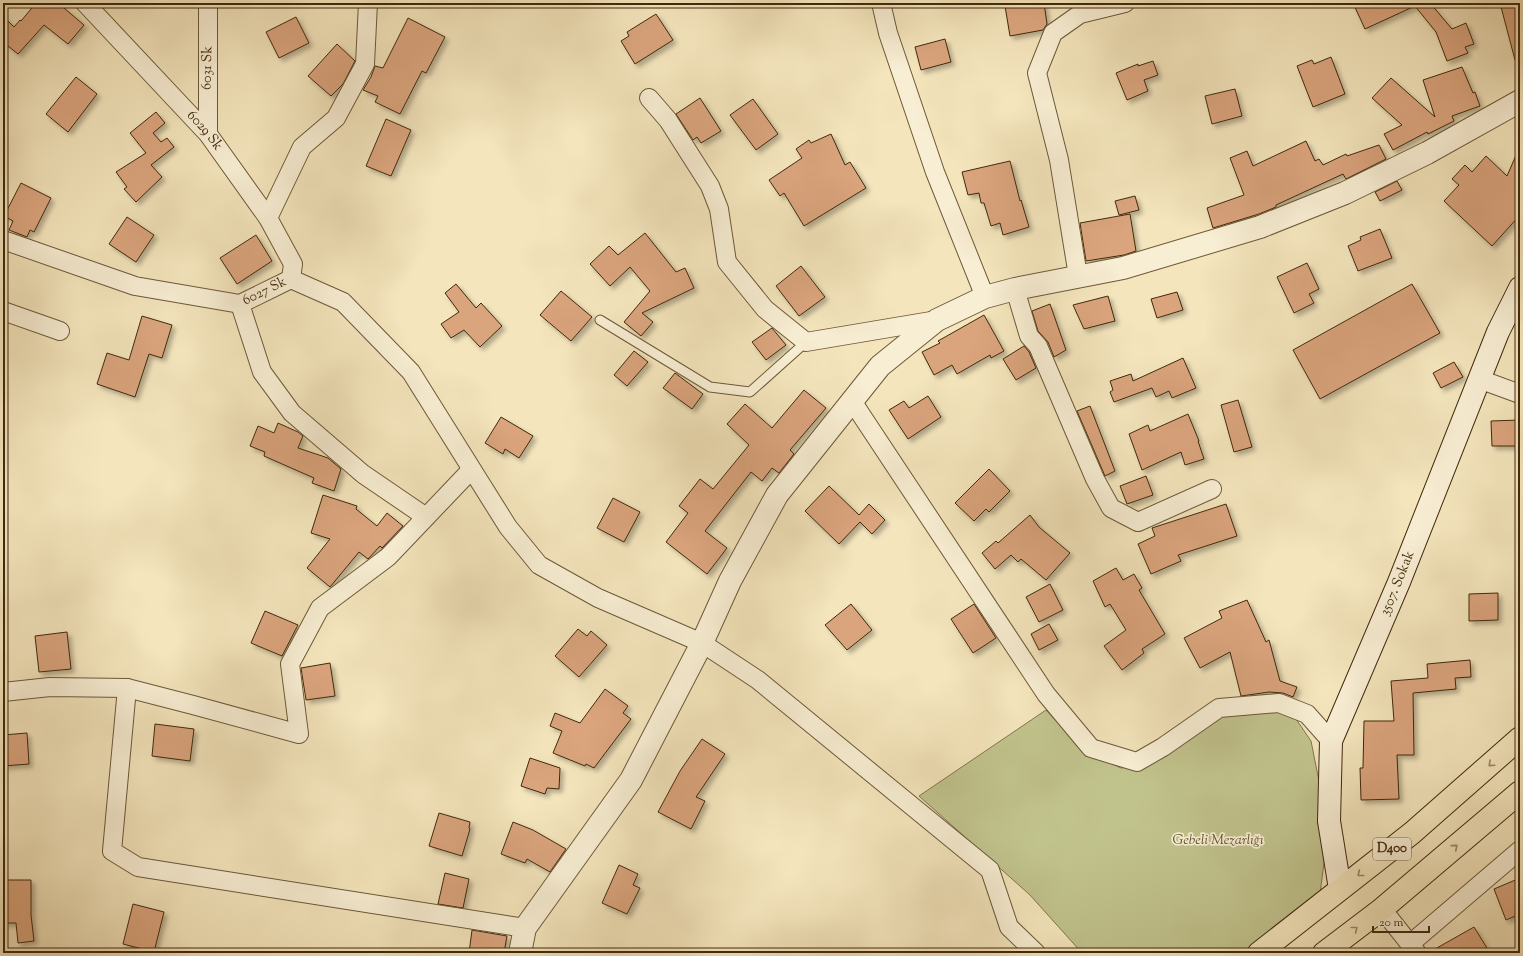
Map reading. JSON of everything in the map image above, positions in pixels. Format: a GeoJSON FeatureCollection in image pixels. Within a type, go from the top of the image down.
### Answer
{"type":"FeatureCollection","features":[{"type":"Feature","properties":{"kind":"highway","name":"D400"},"geometry":{"type":"LineString","coordinates":[[1259,953],[1412,833],[1520,738]]}},
{"type":"Feature","properties":{"kind":"highway","name":"D400"},"geometry":{"type":"LineString","coordinates":[[1324,953],[1382,909],[1520,792]]}},
{"type":"Feature","properties":{"kind":"street","name":"6029 Sk"},"geometry":{"type":"LineString","coordinates":[[85,3],[208,134],[268,218],[293,264],[291,279]]}},
{"type":"Feature","properties":{"kind":"street","name":"6031 Sk"},"geometry":{"type":"LineString","coordinates":[[208,3],[208,134]]}},
{"type":"Feature","properties":{"kind":"street"},"geometry":{"type":"LineString","coordinates":[[268,218],[302,147],[336,118],[365,64],[368,3]]}},
{"type":"Feature","properties":{"kind":"street"},"geometry":{"type":"LineString","coordinates":[[881,3],[888,33],[935,172],[984,297]]}},
{"type":"Feature","properties":{"kind":"street"},"geometry":{"type":"LineString","coordinates":[[1078,276],[1059,160],[1037,73],[1053,33],[1080,14],[1125,3]]}},
{"type":"Feature","properties":{"kind":"street"},"geometry":{"type":"LineString","coordinates":[[649,98],[668,120],[710,186],[719,209],[727,262],[765,308],[806,342],[937,320]]}},
{"type":"Feature","properties":{"kind":"street"},"geometry":{"type":"LineString","coordinates":[[520,953],[525,928],[631,780],[702,643],[730,581],[777,495],[880,366],[937,320],[984,297],[1015,289],[1123,268],[1260,226],[1345,193],[1427,153],[1520,101]]}},
{"type":"Feature","properties":{"kind":"street","name":"6027 Sk"},"geometry":{"type":"LineString","coordinates":[[3,240],[135,286],[240,304],[291,279],[343,302],[411,372],[508,527],[539,565],[598,598],[702,643],[758,680],[990,870],[1009,927],[1036,953]]}},
{"type":"Feature","properties":{"kind":"street","name":"3507. Sokak"},"geometry":{"type":"LineString","coordinates":[[1340,890],[1329,821],[1331,741],[1399,582],[1498,332],[1520,288]]}},
{"type":"Feature","properties":{"kind":"street"},"geometry":{"type":"LineString","coordinates":[[1015,289],[1029,336],[1038,346],[1095,480],[1110,508],[1138,522],[1212,489]]}},
{"type":"Feature","properties":{"kind":"street"},"geometry":{"type":"LineString","coordinates":[[240,304],[262,372],[292,413],[363,474],[426,517]]}},
{"type":"Feature","properties":{"kind":"street"},"geometry":{"type":"LineString","coordinates":[[3,311],[60,331]]}},
{"type":"Feature","properties":{"kind":"street"},"geometry":{"type":"LineString","coordinates":[[1479,379],[1520,394]]}},
{"type":"Feature","properties":{"kind":"street"},"geometry":{"type":"LineString","coordinates":[[852,402],[1046,694],[1091,748],[1137,762],[1163,748],[1219,708],[1279,703],[1307,714],[1331,741]]}},
{"type":"Feature","properties":{"kind":"street"},"geometry":{"type":"LineString","coordinates":[[3,692],[50,687],[127,688],[299,734],[290,664],[320,608],[388,557],[471,470]]}},
{"type":"Feature","properties":{"kind":"street"},"geometry":{"type":"LineString","coordinates":[[127,688],[112,851],[138,866],[525,928]]}},
{"type":"Feature","properties":{"kind":"street"},"geometry":{"type":"LineString","coordinates":[[1382,909],[1414,949],[1520,850]]}},
{"type":"Feature","properties":{"kind":"lane"},"geometry":{"type":"LineString","coordinates":[[600,320],[710,388],[750,392],[806,342]]}},
{"type":"Feature","properties":{"kind":"green space","name":"Gebeli Mezarlığı"},"geometry":{"type":"Polygon","coordinates":[[[1261,700],[1294,716],[1311,741],[1320,786],[1327,839],[1320,894],[1279,931],[1247,953],[1082,953],[1030,895],[919,796],[1046,710],[1078,744],[1101,759],[1121,768],[1142,765],[1193,725],[1261,700]]]}},
{"type":"Feature","properties":{"kind":"building"},"geometry":{"type":"Polygon","coordinates":[[[36,3],[58,3],[84,25],[68,44],[44,25],[18,54],[3,42],[3,16],[14,27],[36,3]]]}},
{"type":"Feature","properties":{"kind":"building"},"geometry":{"type":"Polygon","coordinates":[[[1022,3],[1044,3],[1047,24],[1043,30],[1010,36],[1005,6],[1022,3]]]}},
{"type":"Feature","properties":{"kind":"building"},"geometry":{"type":"Polygon","coordinates":[[[1353,3],[1430,3],[1452,29],[1466,23],[1474,44],[1465,47],[1468,53],[1447,61],[1436,32],[1415,6],[1365,29],[1353,3]]]}},
{"type":"Feature","properties":{"kind":"building"},"geometry":{"type":"Polygon","coordinates":[[[1500,3],[1520,3],[1520,59],[1515,60],[1500,3]]]}},
{"type":"Feature","properties":{"kind":"building"},"geometry":{"type":"Polygon","coordinates":[[[656,14],[673,40],[635,64],[621,41],[629,36],[627,32],[656,14]]]}},
{"type":"Feature","properties":{"kind":"building"},"geometry":{"type":"Polygon","coordinates":[[[296,17],[309,43],[279,58],[266,32],[296,17]]]}},
{"type":"Feature","properties":{"kind":"building"},"geometry":{"type":"Polygon","coordinates":[[[408,18],[445,37],[426,73],[422,71],[400,114],[375,102],[378,96],[363,90],[371,77],[375,66],[383,68],[408,18]]]}},
{"type":"Feature","properties":{"kind":"building"},"geometry":{"type":"Polygon","coordinates":[[[945,39],[951,62],[921,70],[915,47],[945,39]]]}},
{"type":"Feature","properties":{"kind":"building"},"geometry":{"type":"Polygon","coordinates":[[[337,44],[355,61],[343,84],[331,96],[308,76],[337,44]]]}},
{"type":"Feature","properties":{"kind":"building"},"geometry":{"type":"Polygon","coordinates":[[[1331,57],[1345,94],[1313,107],[1297,66],[1312,60],[1314,64],[1331,57]]]}},
{"type":"Feature","properties":{"kind":"building"},"geometry":{"type":"Polygon","coordinates":[[[1153,61],[1158,75],[1144,80],[1148,91],[1127,100],[1116,73],[1138,64],[1138,66],[1153,61]]]}},
{"type":"Feature","properties":{"kind":"building"},"geometry":{"type":"Polygon","coordinates":[[[1462,67],[1473,93],[1475,92],[1480,106],[1452,116],[1454,121],[1428,134],[1427,132],[1393,150],[1384,134],[1402,125],[1372,98],[1391,78],[1435,117],[1423,80],[1462,67]]]}},
{"type":"Feature","properties":{"kind":"building"},"geometry":{"type":"Polygon","coordinates":[[[76,77],[97,94],[68,132],[46,114],[76,77]]]}},
{"type":"Feature","properties":{"kind":"building"},"geometry":{"type":"Polygon","coordinates":[[[1235,89],[1242,116],[1212,124],[1205,96],[1235,89]]]}},
{"type":"Feature","properties":{"kind":"building"},"geometry":{"type":"Polygon","coordinates":[[[700,98],[721,131],[701,143],[697,137],[693,140],[676,114],[700,98]]]}},
{"type":"Feature","properties":{"kind":"building"},"geometry":{"type":"Polygon","coordinates":[[[753,99],[778,134],[756,150],[730,115],[753,99]]]}},
{"type":"Feature","properties":{"kind":"building"},"geometry":{"type":"Polygon","coordinates":[[[156,112],[165,123],[153,133],[161,142],[167,138],[174,147],[151,165],[162,177],[136,202],[124,189],[127,187],[116,172],[146,153],[130,133],[156,112]]]}},
{"type":"Feature","properties":{"kind":"building"},"geometry":{"type":"Polygon","coordinates":[[[386,119],[411,130],[391,176],[366,166],[386,119]]]}},
{"type":"Feature","properties":{"kind":"building"},"geometry":{"type":"Polygon","coordinates":[[[831,134],[845,165],[850,162],[866,188],[804,226],[784,193],[780,196],[769,180],[802,158],[796,149],[809,140],[811,143],[831,134]]]}},
{"type":"Feature","properties":{"kind":"building"},"geometry":{"type":"Polygon","coordinates":[[[1306,141],[1315,161],[1319,159],[1323,165],[1346,154],[1347,156],[1379,145],[1386,159],[1346,179],[1343,174],[1259,214],[1213,228],[1207,208],[1244,195],[1230,158],[1247,151],[1253,166],[1306,141]]]}},
{"type":"Feature","properties":{"kind":"building"},"geometry":{"type":"Polygon","coordinates":[[[1520,146],[1520,215],[1492,246],[1444,201],[1459,185],[1452,179],[1465,165],[1472,172],[1486,156],[1507,176],[1520,146]]]}},
{"type":"Feature","properties":{"kind":"building"},"geometry":{"type":"Polygon","coordinates":[[[1010,161],[1020,201],[1021,200],[1029,227],[1003,235],[1000,223],[991,226],[984,203],[981,203],[979,193],[968,195],[962,172],[1010,161]]]}},
{"type":"Feature","properties":{"kind":"building"},"geometry":{"type":"Polygon","coordinates":[[[1397,181],[1402,190],[1380,201],[1375,192],[1397,181]]]}},
{"type":"Feature","properties":{"kind":"building"},"geometry":{"type":"Polygon","coordinates":[[[21,183],[51,198],[34,232],[30,230],[27,237],[9,230],[13,221],[4,216],[21,183]]]}},
{"type":"Feature","properties":{"kind":"building"},"geometry":{"type":"Polygon","coordinates":[[[1135,196],[1139,210],[1119,215],[1115,201],[1135,196]]]}},
{"type":"Feature","properties":{"kind":"building"},"geometry":{"type":"Polygon","coordinates":[[[1130,214],[1136,251],[1124,255],[1086,261],[1080,223],[1130,214]]]}},
{"type":"Feature","properties":{"kind":"building"},"geometry":{"type":"Polygon","coordinates":[[[127,217],[154,235],[136,262],[109,244],[127,217]]]}},
{"type":"Feature","properties":{"kind":"building"},"geometry":{"type":"Polygon","coordinates":[[[1380,229],[1392,258],[1358,271],[1348,246],[1361,240],[1360,237],[1380,229]]]}},
{"type":"Feature","properties":{"kind":"building"},"geometry":{"type":"Polygon","coordinates":[[[645,233],[676,272],[685,268],[694,288],[642,313],[653,322],[641,336],[624,322],[650,291],[630,267],[610,286],[590,264],[609,246],[618,255],[645,233]]]}},
{"type":"Feature","properties":{"kind":"building"},"geometry":{"type":"Polygon","coordinates":[[[256,235],[272,261],[237,284],[220,258],[256,235]]]}},
{"type":"Feature","properties":{"kind":"building"},"geometry":{"type":"Polygon","coordinates":[[[1307,263],[1319,289],[1309,294],[1314,303],[1294,313],[1277,277],[1307,263]]]}},
{"type":"Feature","properties":{"kind":"building"},"geometry":{"type":"Polygon","coordinates":[[[801,266],[825,297],[799,316],[776,286],[801,266]]]}},
{"type":"Feature","properties":{"kind":"building"},"geometry":{"type":"Polygon","coordinates":[[[456,284],[476,308],[481,303],[502,326],[480,347],[464,330],[451,338],[441,324],[459,312],[445,293],[456,284]]]}},
{"type":"Feature","properties":{"kind":"building"},"geometry":{"type":"Polygon","coordinates":[[[1412,284],[1440,333],[1320,399],[1293,350],[1412,284]]]}},
{"type":"Feature","properties":{"kind":"building"},"geometry":{"type":"Polygon","coordinates":[[[561,291],[592,317],[571,341],[540,315],[561,291]]]}},
{"type":"Feature","properties":{"kind":"building"},"geometry":{"type":"Polygon","coordinates":[[[1177,292],[1183,310],[1157,318],[1151,299],[1177,292]]]}},
{"type":"Feature","properties":{"kind":"building"},"geometry":{"type":"Polygon","coordinates":[[[1108,296],[1115,321],[1084,329],[1073,305],[1108,296]]]}},
{"type":"Feature","properties":{"kind":"building"},"geometry":{"type":"Polygon","coordinates":[[[1050,304],[1066,350],[1054,357],[1048,342],[1038,331],[1032,311],[1050,304]]]}},
{"type":"Feature","properties":{"kind":"building"},"geometry":{"type":"Polygon","coordinates":[[[984,315],[1004,351],[991,358],[990,355],[957,374],[952,365],[934,375],[922,352],[940,343],[938,341],[984,315]]]}},
{"type":"Feature","properties":{"kind":"building"},"geometry":{"type":"Polygon","coordinates":[[[142,316],[172,325],[162,358],[149,354],[135,397],[97,384],[107,353],[129,360],[142,316]]]}},
{"type":"Feature","properties":{"kind":"building"},"geometry":{"type":"Polygon","coordinates":[[[772,328],[786,345],[766,360],[752,342],[772,328]]]}},
{"type":"Feature","properties":{"kind":"building"},"geometry":{"type":"Polygon","coordinates":[[[1024,346],[1029,352],[1036,368],[1016,380],[1003,359],[1024,346]]]}},
{"type":"Feature","properties":{"kind":"building"},"geometry":{"type":"Polygon","coordinates":[[[634,351],[648,362],[627,386],[614,375],[634,351]]]}},
{"type":"Feature","properties":{"kind":"building"},"geometry":{"type":"Polygon","coordinates":[[[1183,358],[1196,388],[1172,398],[1169,391],[1156,397],[1152,388],[1114,402],[1110,392],[1113,390],[1110,381],[1131,374],[1133,381],[1183,358]]]}},
{"type":"Feature","properties":{"kind":"building"},"geometry":{"type":"Polygon","coordinates":[[[1454,362],[1463,377],[1441,388],[1433,373],[1454,362]]]}},
{"type":"Feature","properties":{"kind":"building"},"geometry":{"type":"Polygon","coordinates":[[[675,373],[703,394],[692,409],[663,388],[675,373]]]}},
{"type":"Feature","properties":{"kind":"building"},"geometry":{"type":"Polygon","coordinates":[[[804,390],[826,408],[790,450],[794,454],[779,473],[772,468],[762,481],[751,472],[705,531],[727,548],[707,574],[666,542],[688,513],[679,506],[700,479],[713,489],[749,445],[727,424],[745,404],[772,428],[804,390]]]}},
{"type":"Feature","properties":{"kind":"building"},"geometry":{"type":"Polygon","coordinates":[[[928,396],[941,417],[908,439],[889,410],[904,401],[909,408],[928,396]]]}},
{"type":"Feature","properties":{"kind":"building"},"geometry":{"type":"Polygon","coordinates":[[[1238,400],[1252,447],[1234,452],[1221,405],[1238,400]]]}},
{"type":"Feature","properties":{"kind":"building"},"geometry":{"type":"Polygon","coordinates":[[[1090,406],[1115,471],[1105,476],[1077,411],[1090,406]]]}},
{"type":"Feature","properties":{"kind":"building"},"geometry":{"type":"Polygon","coordinates":[[[1188,414],[1199,441],[1204,459],[1185,465],[1181,452],[1142,470],[1129,434],[1148,425],[1150,431],[1188,414]]]}},
{"type":"Feature","properties":{"kind":"building"},"geometry":{"type":"Polygon","coordinates":[[[501,417],[533,436],[519,458],[505,449],[503,454],[485,443],[501,417]]]}},
{"type":"Feature","properties":{"kind":"building"},"geometry":{"type":"Polygon","coordinates":[[[1520,420],[1520,446],[1492,446],[1491,421],[1520,420]]]}},
{"type":"Feature","properties":{"kind":"building"},"geometry":{"type":"Polygon","coordinates":[[[278,423],[298,432],[303,436],[298,448],[328,458],[341,469],[334,491],[312,483],[314,478],[264,456],[265,452],[250,446],[258,426],[274,433],[278,423]]]}},
{"type":"Feature","properties":{"kind":"building"},"geometry":{"type":"Polygon","coordinates":[[[989,469],[1010,491],[989,512],[986,509],[974,521],[955,503],[989,469]]]}},
{"type":"Feature","properties":{"kind":"building"},"geometry":{"type":"Polygon","coordinates":[[[1146,476],[1153,495],[1127,504],[1120,486],[1146,476]]]}},
{"type":"Feature","properties":{"kind":"building"},"geometry":{"type":"Polygon","coordinates":[[[829,486],[859,515],[869,504],[885,520],[872,534],[860,522],[839,544],[805,511],[829,486]]]}},
{"type":"Feature","properties":{"kind":"building"},"geometry":{"type":"Polygon","coordinates":[[[323,495],[357,506],[356,509],[377,526],[387,513],[403,526],[382,548],[380,546],[368,559],[359,552],[330,587],[307,568],[330,539],[311,533],[323,495]]]}},
{"type":"Feature","properties":{"kind":"building"},"geometry":{"type":"Polygon","coordinates":[[[613,498],[640,512],[624,542],[597,528],[613,498]]]}},
{"type":"Feature","properties":{"kind":"building"},"geometry":{"type":"Polygon","coordinates":[[[1226,504],[1237,536],[1178,555],[1181,561],[1151,574],[1138,544],[1155,536],[1152,528],[1226,504]]]}},
{"type":"Feature","properties":{"kind":"building"},"geometry":{"type":"Polygon","coordinates":[[[1030,515],[1039,527],[1070,553],[1046,580],[1021,559],[1018,562],[1011,555],[995,569],[982,553],[996,541],[998,543],[1030,515]]]}},
{"type":"Feature","properties":{"kind":"building"},"geometry":{"type":"Polygon","coordinates":[[[1116,568],[1123,580],[1134,574],[1142,588],[1139,590],[1165,634],[1142,649],[1144,653],[1122,670],[1104,646],[1126,630],[1110,604],[1105,607],[1093,581],[1116,568]]]}},
{"type":"Feature","properties":{"kind":"building"},"geometry":{"type":"Polygon","coordinates":[[[1050,584],[1063,610],[1039,622],[1026,597],[1050,584]]]}},
{"type":"Feature","properties":{"kind":"building"},"geometry":{"type":"Polygon","coordinates":[[[1498,593],[1498,620],[1469,621],[1469,594],[1498,593]]]}},
{"type":"Feature","properties":{"kind":"building"},"geometry":{"type":"Polygon","coordinates":[[[1247,600],[1266,642],[1269,640],[1280,681],[1297,687],[1293,697],[1283,693],[1269,692],[1241,696],[1230,652],[1200,668],[1184,638],[1222,618],[1219,611],[1247,600]]]}},
{"type":"Feature","properties":{"kind":"building"},"geometry":{"type":"Polygon","coordinates":[[[851,604],[872,630],[847,650],[825,625],[851,604]]]}},
{"type":"Feature","properties":{"kind":"building"},"geometry":{"type":"Polygon","coordinates":[[[974,604],[996,638],[973,653],[951,619],[974,604]]]}},
{"type":"Feature","properties":{"kind":"building"},"geometry":{"type":"Polygon","coordinates":[[[265,611],[298,625],[282,656],[251,643],[265,611]]]}},
{"type":"Feature","properties":{"kind":"building"},"geometry":{"type":"Polygon","coordinates":[[[1049,624],[1058,640],[1039,650],[1031,634],[1049,624]]]}},
{"type":"Feature","properties":{"kind":"building"},"geometry":{"type":"Polygon","coordinates":[[[578,629],[587,636],[591,631],[607,645],[579,677],[555,656],[578,629]]]}},
{"type":"Feature","properties":{"kind":"building"},"geometry":{"type":"Polygon","coordinates":[[[67,632],[71,669],[39,672],[35,636],[67,632]]]}},
{"type":"Feature","properties":{"kind":"building"},"geometry":{"type":"Polygon","coordinates":[[[1470,660],[1471,677],[1455,678],[1456,689],[1413,693],[1414,755],[1397,755],[1399,799],[1361,800],[1360,768],[1363,768],[1364,721],[1394,721],[1391,681],[1428,678],[1427,664],[1470,660]]]}},
{"type":"Feature","properties":{"kind":"building"},"geometry":{"type":"Polygon","coordinates":[[[330,663],[335,696],[306,700],[301,668],[330,663]]]}},
{"type":"Feature","properties":{"kind":"building"},"geometry":{"type":"Polygon","coordinates":[[[605,689],[628,706],[623,713],[631,719],[594,768],[586,764],[585,766],[553,753],[562,731],[550,726],[555,713],[580,723],[605,689]]]}},
{"type":"Feature","properties":{"kind":"building"},"geometry":{"type":"Polygon","coordinates":[[[155,724],[194,729],[190,761],[152,756],[155,724]]]}},
{"type":"Feature","properties":{"kind":"building"},"geometry":{"type":"Polygon","coordinates":[[[27,733],[29,764],[3,766],[3,735],[27,733]]]}},
{"type":"Feature","properties":{"kind":"building"},"geometry":{"type":"Polygon","coordinates":[[[702,739],[725,754],[696,797],[705,801],[691,829],[658,812],[680,771],[702,739]]]}},
{"type":"Feature","properties":{"kind":"building"},"geometry":{"type":"Polygon","coordinates":[[[530,758],[560,768],[559,789],[547,788],[545,794],[521,786],[530,758]]]}},
{"type":"Feature","properties":{"kind":"building"},"geometry":{"type":"Polygon","coordinates":[[[439,813],[470,822],[470,829],[462,856],[429,846],[439,813]]]}},
{"type":"Feature","properties":{"kind":"building"},"geometry":{"type":"Polygon","coordinates":[[[513,822],[533,830],[566,849],[550,872],[527,859],[525,863],[501,854],[513,822]]]}},
{"type":"Feature","properties":{"kind":"building"},"geometry":{"type":"Polygon","coordinates":[[[619,865],[638,874],[633,885],[640,888],[627,914],[602,903],[619,865]]]}},
{"type":"Feature","properties":{"kind":"building"},"geometry":{"type":"Polygon","coordinates":[[[445,873],[469,879],[463,908],[438,904],[445,873]]]}},
{"type":"Feature","properties":{"kind":"building"},"geometry":{"type":"Polygon","coordinates":[[[1520,878],[1520,914],[1506,920],[1494,889],[1520,878]]]}},
{"type":"Feature","properties":{"kind":"building"},"geometry":{"type":"Polygon","coordinates":[[[3,880],[31,880],[31,915],[34,941],[18,943],[16,923],[3,923],[3,880]]]}},
{"type":"Feature","properties":{"kind":"building"},"geometry":{"type":"Polygon","coordinates":[[[133,904],[164,912],[154,952],[123,944],[133,904]]]}},
{"type":"Feature","properties":{"kind":"building"},"geometry":{"type":"Polygon","coordinates":[[[1474,927],[1490,953],[1428,953],[1474,927]]]}},
{"type":"Feature","properties":{"kind":"building"},"geometry":{"type":"Polygon","coordinates":[[[472,930],[507,936],[504,953],[469,953],[472,930]]]}}]}
